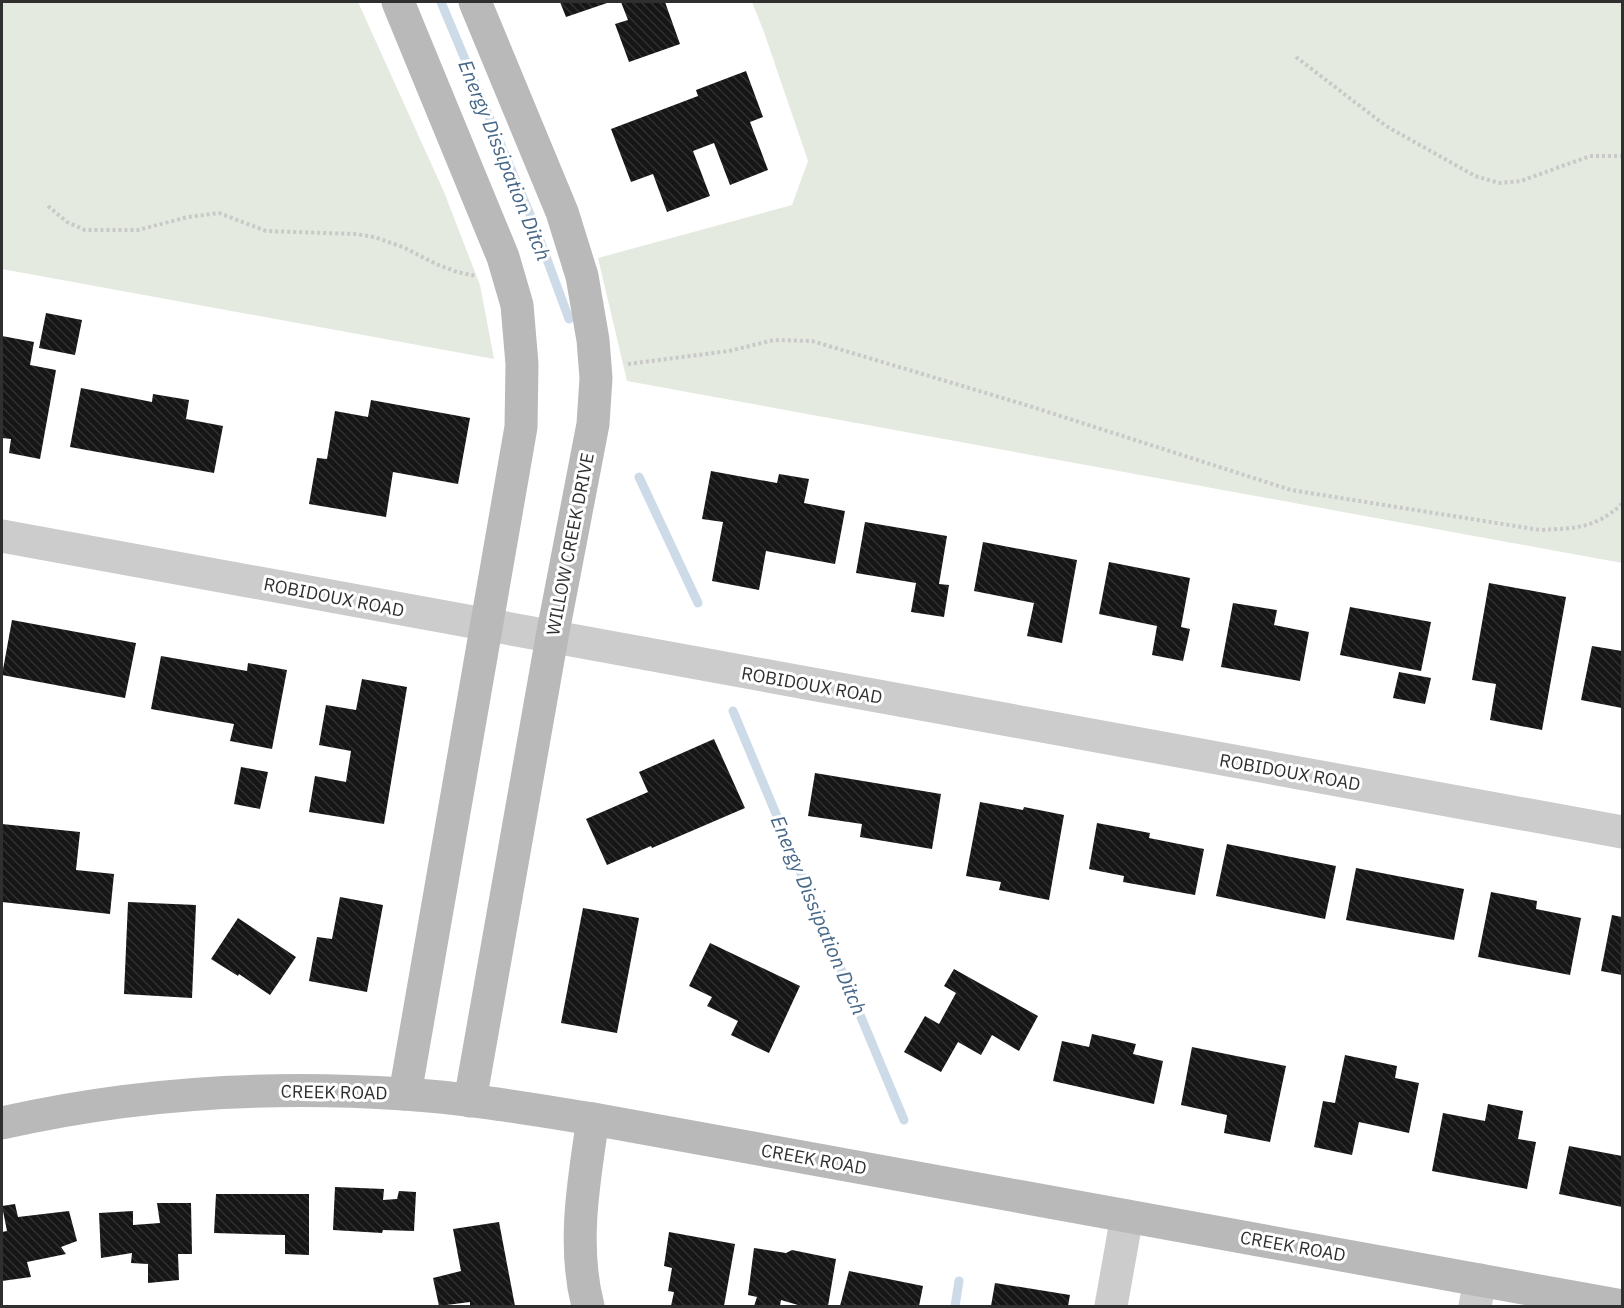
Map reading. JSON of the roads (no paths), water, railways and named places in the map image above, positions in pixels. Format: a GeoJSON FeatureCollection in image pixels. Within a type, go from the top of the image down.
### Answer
{"type":"FeatureCollection","features":[{"type":"Feature","properties":{"kind":"street"},"geometry":{"type":"LineString","coordinates":[[398,2],[503,257],[517,305],[522,364],[521,427],[405,1094]]}},
{"type":"Feature","properties":{"kind":"street","name":"WILLOW CREEK DRIVE"},"geometry":{"type":"LineString","coordinates":[[470,1101],[592,423],[596,378],[582,276],[562,212],[475,2]]}},
{"type":"Feature","properties":{"kind":"street","name":"ROBIDOUX ROAD"},"geometry":{"type":"LineString","coordinates":[[2,536],[1623,832]]}},
{"type":"Feature","properties":{"kind":"street","name":"CREEK ROAD"},"geometry":{"type":"LineString","coordinates":[[2,1123],[98,1105],[175,1096],[250,1091],[320,1090],[405,1094],[470,1101],[593,1119],[1126,1216],[1478,1294],[1622,1306]]}},
{"type":"Feature","properties":{"kind":"street"},"geometry":{"type":"LineString","coordinates":[[588,1306],[580,1253],[581,1210],[593,1119]]}},
{"type":"Feature","properties":{"kind":"street"},"geometry":{"type":"LineString","coordinates":[[1111,1306],[1126,1216]]}},
{"type":"Feature","properties":{"kind":"waterway","name":"Energy Dissipation Ditch"},"geometry":{"type":"LineString","coordinates":[[441,2],[534,224],[569,319]]}},
{"type":"Feature","properties":{"kind":"waterway","name":"Energy Dissipation Ditch"},"geometry":{"type":"LineString","coordinates":[[639,477],[698,603]]}},
{"type":"Feature","properties":{"kind":"waterway","name":"Energy Dissipation Ditch"},"geometry":{"type":"LineString","coordinates":[[733,711],[904,1120]]}},
{"type":"Feature","properties":{"kind":"waterway","name":"Energy Dissipation Ditch"},"geometry":{"type":"LineString","coordinates":[[955,1306],[959,1281]]}}]}
